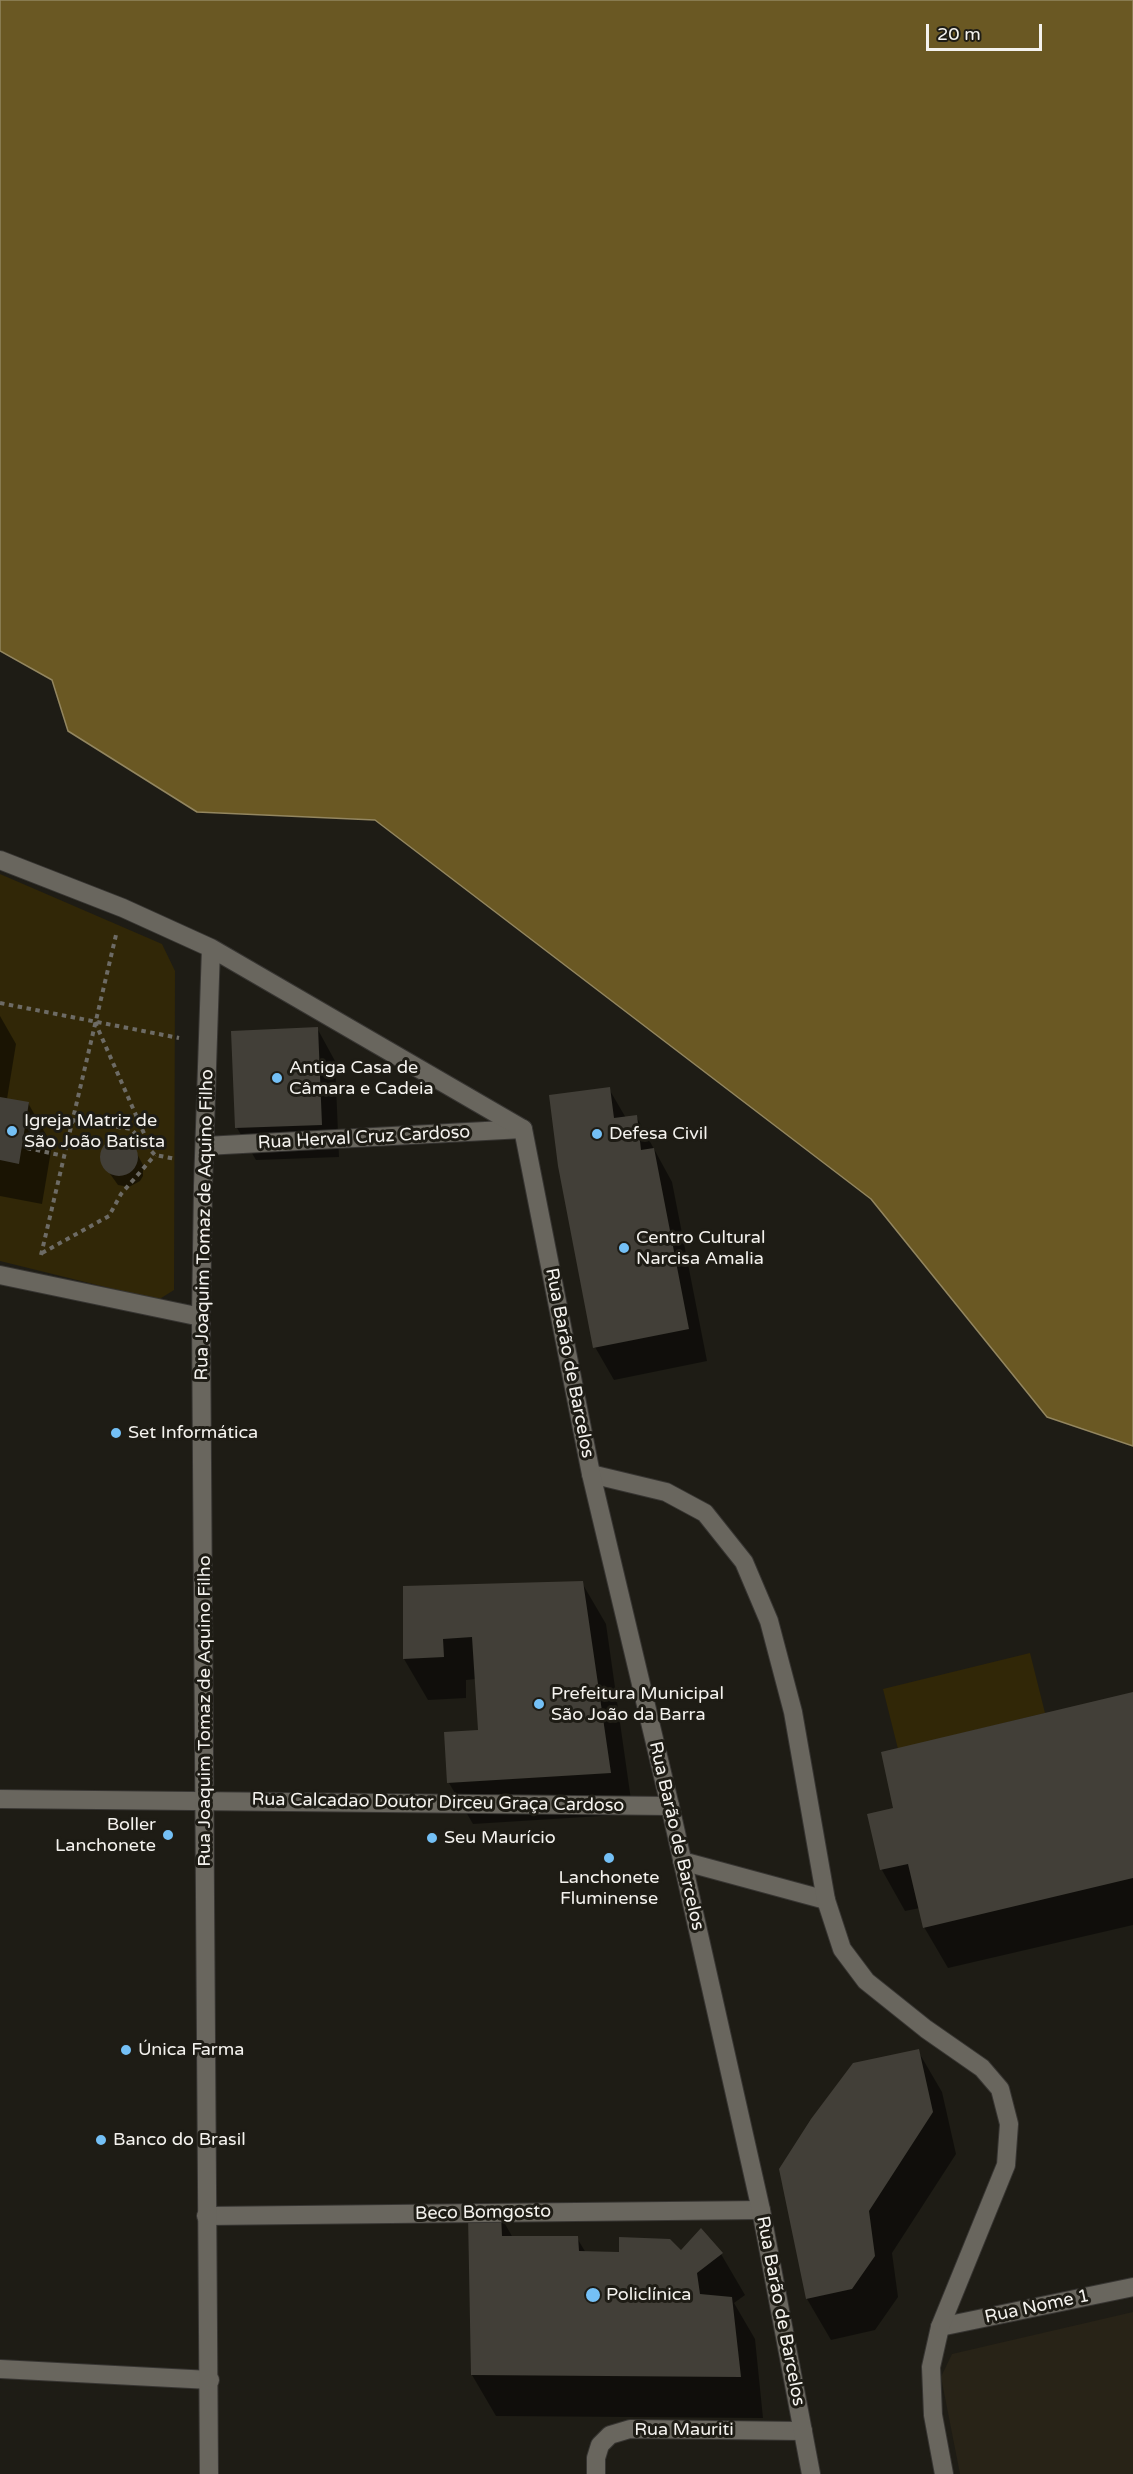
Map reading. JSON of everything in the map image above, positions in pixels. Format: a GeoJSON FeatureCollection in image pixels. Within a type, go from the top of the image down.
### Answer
{"type":"FeatureCollection","features":[{"type":"Feature","properties":{"kind":"street"},"geometry":{"type":"LineString","coordinates":[[0,860],[123,908],[211,948],[523,1129]]}},
{"type":"Feature","properties":{"kind":"street","name":"Rua Joaquim Tomaz de Aquino Filho"},"geometry":{"type":"LineString","coordinates":[[209,2474],[201,1317],[211,948]]}},
{"type":"Feature","properties":{"kind":"street","name":"Rua Herval Cruz Cardoso"},"geometry":{"type":"LineString","coordinates":[[205,1146],[523,1129]]}},
{"type":"Feature","properties":{"kind":"street","name":"Rua Barão de Barcelos"},"geometry":{"type":"LineString","coordinates":[[523,1129],[591,1474],[670,1806],[760,2210],[811,2474]]}},
{"type":"Feature","properties":{"kind":"street"},"geometry":{"type":"LineString","coordinates":[[0,1275],[201,1317]]}},
{"type":"Feature","properties":{"kind":"street"},"geometry":{"type":"LineString","coordinates":[[591,1474],[666,1492],[705,1513],[744,1562],[769,1621],[793,1712],[826,1900],[842,1949],[866,1981],[926,2029],[982,2068],[1000,2089],[1009,2124],[1006,2165],[940,2327],[931,2367],[933,2415],[944,2474]]}},
{"type":"Feature","properties":{"kind":"street","name":"Rua Calcadao Doutor Dirceu Graça Cardoso"},"geometry":{"type":"LineString","coordinates":[[0,1799],[670,1806]]}},
{"type":"Feature","properties":{"kind":"street"},"geometry":{"type":"LineString","coordinates":[[682,1861],[826,1900]]}},
{"type":"Feature","properties":{"kind":"street","name":"Beco Bomgosto"},"geometry":{"type":"LineString","coordinates":[[206,2216],[760,2210]]}},
{"type":"Feature","properties":{"kind":"street","name":"Rua Nome 1"},"geometry":{"type":"LineString","coordinates":[[940,2327],[1133,2287]]}},
{"type":"Feature","properties":{"kind":"street"},"geometry":{"type":"LineString","coordinates":[[0,2369],[210,2380]]}},
{"type":"Feature","properties":{"kind":"street","name":"Rua Mauriti"},"geometry":{"type":"LineString","coordinates":[[596,2474],[596,2458],[600,2445],[610,2435],[630,2429],[803,2431]]}},
{"type":"Feature","properties":{"kind":"path"},"geometry":{"type":"LineString","coordinates":[[35,1283],[123,908]]}},
{"type":"Feature","properties":{"kind":"path"},"geometry":{"type":"LineString","coordinates":[[0,1003],[208,1044]]}},
{"type":"Feature","properties":{"kind":"path"},"geometry":{"type":"LineString","coordinates":[[95,1021],[151,1150]]}},
{"type":"Feature","properties":{"kind":"path"},"geometry":{"type":"LineString","coordinates":[[72,1120],[131,1129],[155,1155],[204,1164]]}},
{"type":"Feature","properties":{"kind":"path"},"geometry":{"type":"LineString","coordinates":[[27,1148],[64,1156]]}},
{"type":"Feature","properties":{"kind":"path"},"geometry":{"type":"LineString","coordinates":[[42,1253],[109,1216],[121,1194],[155,1155]]}},
{"type":"Feature","properties":{"kind":"shaded area"},"geometry":{"type":"Polygon","coordinates":[[[0,0],[1133,0],[1133,1446],[1047,1417],[871,1199],[375,820],[197,812],[68,731],[52,680],[0,651],[0,0]]]}},
{"type":"Feature","properties":{"kind":"shaded area"},"geometry":{"type":"Polygon","coordinates":[[[0,874],[162,944],[175,971],[174,1290],[158,1300],[0,1261],[0,874]]]}},
{"type":"Feature","properties":{"kind":"shaded area"},"geometry":{"type":"Polygon","coordinates":[[[1030,1653],[1045,1713],[898,1749],[883,1689],[1030,1653]]]}},
{"type":"Feature","properties":{"kind":"shaded area"},"geometry":{"type":"Polygon","coordinates":[[[1133,2312],[1133,2474],[960,2474],[941,2377],[952,2354],[1133,2312]]]}},
{"type":"Feature","properties":{"kind":"building","name":"Antiga Casa de Câmara e Cadeia"},"geometry":{"type":"Polygon","coordinates":[[[318,1027],[322,1125],[235,1128],[231,1031],[318,1027]]]}},
{"type":"Feature","properties":{"kind":"building","name":"Centro Cultural Narcisa Amalia"},"geometry":{"type":"Polygon","coordinates":[[[610,1087],[614,1118],[637,1115],[641,1150],[654,1148],[689,1329],[593,1348],[558,1166],[549,1095],[610,1087]]]}},
{"type":"Feature","properties":{"kind":"building","name":"Igreja Matriz de São João Batista"},"geometry":{"type":"Polygon","coordinates":[[[0,1097],[29,1102],[19,1164],[0,1160],[0,1097]]]}},
{"type":"Feature","properties":{"kind":"building"},"geometry":{"type":"Polygon","coordinates":[[[119,1138],[132,1144],[138,1157],[132,1170],[119,1176],[106,1170],[100,1157],[106,1144],[119,1138]]]}},
{"type":"Feature","properties":{"kind":"building","name":"Prefeitura Municipal São João da Barra"},"geometry":{"type":"Polygon","coordinates":[[[583,1581],[611,1773],[447,1783],[444,1732],[478,1730],[472,1637],[443,1639],[444,1657],[403,1659],[403,1586],[583,1581]]]}},
{"type":"Feature","properties":{"kind":"building"},"geometry":{"type":"Polygon","coordinates":[[[1133,1692],[1133,1878],[923,1928],[908,1864],[880,1870],[867,1814],[893,1808],[881,1752],[1133,1692]]]}},
{"type":"Feature","properties":{"kind":"building"},"geometry":{"type":"Polygon","coordinates":[[[919,2049],[933,2112],[869,2211],[875,2256],[852,2289],[806,2299],[779,2169],[811,2119],[853,2063],[919,2049]]]}},
{"type":"Feature","properties":{"kind":"building","name":"Policlínica"},"geometry":{"type":"Polygon","coordinates":[[[501,2214],[502,2236],[578,2236],[579,2251],[619,2252],[619,2237],[670,2239],[681,2250],[701,2228],[723,2253],[697,2273],[700,2294],[732,2297],[741,2377],[471,2375],[468,2215],[501,2214]]]}},
{"type":"Feature","properties":{"kind":"place","name":"Antiga Casa de Câmara e Cadeia"},"geometry":{"type":"Point","coordinates":[277,1078]}},
{"type":"Feature","properties":{"kind":"place","name":"Igreja Matriz de São João Batista"},"geometry":{"type":"Point","coordinates":[12,1131]}},
{"type":"Feature","properties":{"kind":"place","name":"Defesa Civil"},"geometry":{"type":"Point","coordinates":[597,1134]}},
{"type":"Feature","properties":{"kind":"place","name":"Centro Cultural Narcisa Amalia"},"geometry":{"type":"Point","coordinates":[624,1248]}},
{"type":"Feature","properties":{"kind":"place","name":"Set Informática"},"geometry":{"type":"Point","coordinates":[116,1433]}},
{"type":"Feature","properties":{"kind":"place","name":"Prefeitura Municipal São João da Barra"},"geometry":{"type":"Point","coordinates":[539,1704]}},
{"type":"Feature","properties":{"kind":"place","name":"Boller Lanchonete"},"geometry":{"type":"Point","coordinates":[168,1835]}},
{"type":"Feature","properties":{"kind":"place","name":"Seu Maurício"},"geometry":{"type":"Point","coordinates":[432,1838]}},
{"type":"Feature","properties":{"kind":"place","name":"Lanchonete Fluminense"},"geometry":{"type":"Point","coordinates":[609,1858]}},
{"type":"Feature","properties":{"kind":"place","name":"Única Farma"},"geometry":{"type":"Point","coordinates":[126,2050]}},
{"type":"Feature","properties":{"kind":"place","name":"Banco do Brasil"},"geometry":{"type":"Point","coordinates":[101,2140]}},
{"type":"Feature","properties":{"kind":"place","name":"Policlínica"},"geometry":{"type":"Point","coordinates":[593,2295]}}]}
